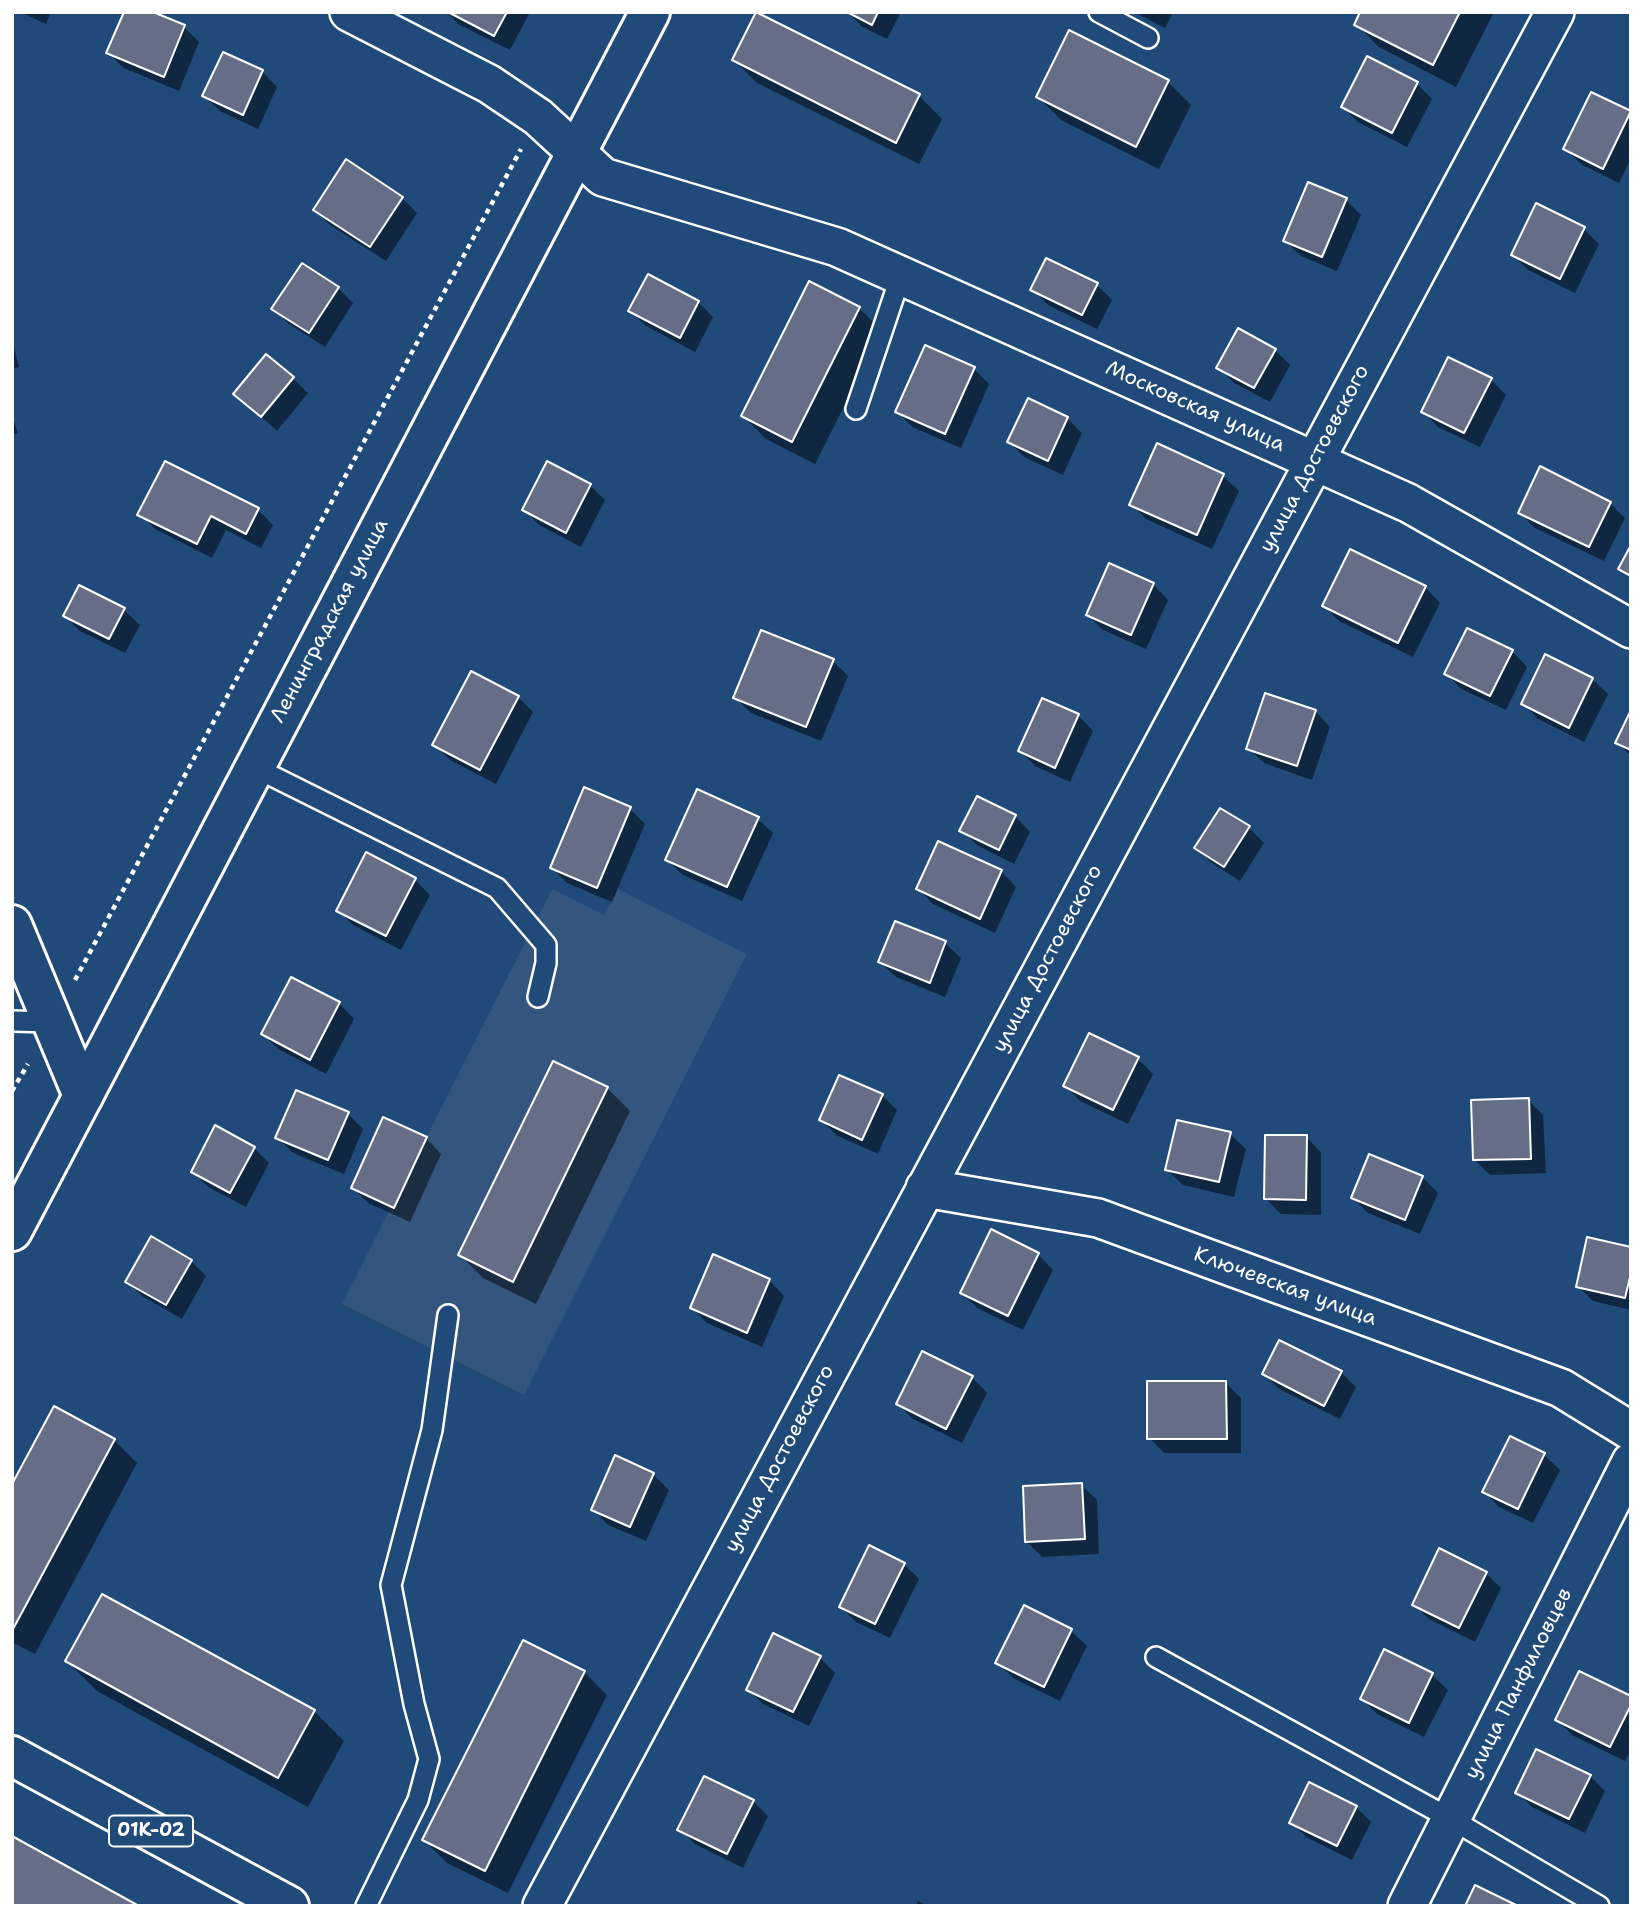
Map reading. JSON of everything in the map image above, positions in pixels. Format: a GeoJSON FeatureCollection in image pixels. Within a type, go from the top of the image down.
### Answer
{"type":"FeatureCollection","features":[{"type":"Feature","properties":{"kind":"street","name":"Московская улица"},"geometry":{"type":"LineString","coordinates":[[349,12],[489,84],[538,117],[574,154],[603,177],[837,247],[901,275],[1408,503],[1631,629]]}},
{"type":"Feature","properties":{"kind":"street","name":"Ленинградская улица"},"geometry":{"type":"LineString","coordinates":[[12,1231],[650,12]]}},
{"type":"Feature","properties":{"kind":"street","name":"улица Достоевского"},"geometry":{"type":"LineString","coordinates":[[542,1906],[1555,12]]}},
{"type":"Feature","properties":{"kind":"street"},"geometry":{"type":"LineString","coordinates":[[12,925],[83,1096]]}},
{"type":"Feature","properties":{"kind":"street","name":"Ключевская улица"},"geometry":{"type":"LineString","coordinates":[[925,1188],[1098,1218],[1560,1388],[1631,1431]]}},
{"type":"Feature","properties":{"kind":"street","name":"улица Панфиловцев"},"geometry":{"type":"LineString","coordinates":[[1407,1906],[1631,1462]]}},
{"type":"Feature","properties":{"kind":"street","name":"01К-02"},"geometry":{"type":"LineString","coordinates":[[12,1756],[289,1906]]}},
{"type":"Feature","properties":{"kind":"lane"},"geometry":{"type":"LineString","coordinates":[[1099,12],[1149,38]]}},
{"type":"Feature","properties":{"kind":"lane"},"geometry":{"type":"LineString","coordinates":[[856,409],[901,275]]}},
{"type":"Feature","properties":{"kind":"lane"},"geometry":{"type":"LineString","coordinates":[[254,766],[497,888],[546,945],[546,963],[538,997]]}},
{"type":"Feature","properties":{"kind":"lane"},"geometry":{"type":"LineString","coordinates":[[12,1021],[52,1022]]}},
{"type":"Feature","properties":{"kind":"lane"},"geometry":{"type":"LineString","coordinates":[[366,1906],[418,1800],[429,1759],[414,1704],[391,1585],[432,1430],[448,1315]]}},
{"type":"Feature","properties":{"kind":"lane"},"geometry":{"type":"LineString","coordinates":[[1156,1657],[1451,1819],[1599,1906]]}},
{"type":"Feature","properties":{"kind":"path"},"geometry":{"type":"LineString","coordinates":[[12,1091],[52,1022],[538,117]]}},
{"type":"Feature","properties":{"kind":"shaded area"},"geometry":{"type":"Polygon","coordinates":[[[552,889],[604,915],[618,889],[747,954],[524,1395],[342,1304],[552,889]]]}},
{"type":"Feature","properties":{"kind":"building"},"geometry":{"type":"Polygon","coordinates":[[[124,12],[153,12],[185,25],[164,77],[106,53],[124,12]]]}},
{"type":"Feature","properties":{"kind":"building"},"geometry":{"type":"Polygon","coordinates":[[[448,12],[507,12],[494,36],[448,12]]]}},
{"type":"Feature","properties":{"kind":"building"},"geometry":{"type":"Polygon","coordinates":[[[756,12],[920,94],[896,143],[732,60],[756,12]]]}},
{"type":"Feature","properties":{"kind":"building"},"geometry":{"type":"Polygon","coordinates":[[[847,12],[878,12],[872,25],[847,12]]]}},
{"type":"Feature","properties":{"kind":"building"},"geometry":{"type":"Polygon","coordinates":[[[1360,12],[1460,12],[1433,65],[1354,25],[1360,12]]]}},
{"type":"Feature","properties":{"kind":"building"},"geometry":{"type":"Polygon","coordinates":[[[1069,30],[1169,80],[1136,147],[1036,97],[1069,30]]]}},
{"type":"Feature","properties":{"kind":"building"},"geometry":{"type":"Polygon","coordinates":[[[223,52],[263,70],[243,115],[202,96],[223,52]]]}},
{"type":"Feature","properties":{"kind":"building"},"geometry":{"type":"Polygon","coordinates":[[[1367,56],[1418,82],[1392,133],[1341,107],[1367,56]]]}},
{"type":"Feature","properties":{"kind":"building"},"geometry":{"type":"Polygon","coordinates":[[[1591,92],[1631,111],[1603,169],[1563,149],[1591,92]]]}},
{"type":"Feature","properties":{"kind":"building"},"geometry":{"type":"Polygon","coordinates":[[[346,159],[403,197],[370,247],[313,210],[346,159]]]}},
{"type":"Feature","properties":{"kind":"building"},"geometry":{"type":"Polygon","coordinates":[[[1308,182],[1347,198],[1322,257],[1283,241],[1308,182]]]}},
{"type":"Feature","properties":{"kind":"building"},"geometry":{"type":"Polygon","coordinates":[[[1536,203],[1585,227],[1560,279],[1511,255],[1536,203]]]}},
{"type":"Feature","properties":{"kind":"building"},"geometry":{"type":"Polygon","coordinates":[[[1046,258],[1098,283],[1082,315],[1030,290],[1046,258]]]}},
{"type":"Feature","properties":{"kind":"building"},"geometry":{"type":"Polygon","coordinates":[[[302,263],[339,287],[309,333],[271,309],[302,263]]]}},
{"type":"Feature","properties":{"kind":"building"},"geometry":{"type":"Polygon","coordinates":[[[648,274],[699,301],[680,338],[628,311],[648,274]]]}},
{"type":"Feature","properties":{"kind":"building"},"geometry":{"type":"Polygon","coordinates":[[[809,281],[860,307],[792,442],[741,416],[809,281]]]}},
{"type":"Feature","properties":{"kind":"building"},"geometry":{"type":"Polygon","coordinates":[[[1238,328],[1276,349],[1254,388],[1216,368],[1238,328]]]}},
{"type":"Feature","properties":{"kind":"building"},"geometry":{"type":"Polygon","coordinates":[[[925,345],[975,367],[945,434],[895,412],[925,345]]]}},
{"type":"Feature","properties":{"kind":"building"},"geometry":{"type":"Polygon","coordinates":[[[266,354],[294,377],[261,417],[233,394],[266,354]]]}},
{"type":"Feature","properties":{"kind":"building"},"geometry":{"type":"Polygon","coordinates":[[[1448,357],[1492,378],[1464,433],[1421,412],[1448,357]]]}},
{"type":"Feature","properties":{"kind":"building"},"geometry":{"type":"Polygon","coordinates":[[[1028,398],[1068,417],[1048,461],[1007,442],[1028,398]]]}},
{"type":"Feature","properties":{"kind":"building"},"geometry":{"type":"Polygon","coordinates":[[[1157,443],[1224,474],[1197,535],[1129,505],[1157,443]]]}},
{"type":"Feature","properties":{"kind":"building"},"geometry":{"type":"Polygon","coordinates":[[[165,461],[259,508],[246,534],[211,516],[197,544],[137,515],[165,461]]]}},
{"type":"Feature","properties":{"kind":"building"},"geometry":{"type":"Polygon","coordinates":[[[547,461],[591,484],[566,533],[522,510],[547,461]]]}},
{"type":"Feature","properties":{"kind":"building"},"geometry":{"type":"Polygon","coordinates":[[[1540,466],[1611,502],[1589,547],[1518,513],[1540,466]]]}},
{"type":"Feature","properties":{"kind":"building"},"geometry":{"type":"Polygon","coordinates":[[[1631,545],[1631,576],[1618,569],[1631,545]]]}},
{"type":"Feature","properties":{"kind":"building"},"geometry":{"type":"Polygon","coordinates":[[[1350,549],[1426,586],[1398,643],[1322,606],[1350,549]]]}},
{"type":"Feature","properties":{"kind":"building"},"geometry":{"type":"Polygon","coordinates":[[[1109,563],[1154,583],[1131,635],[1086,615],[1109,563]]]}},
{"type":"Feature","properties":{"kind":"building"},"geometry":{"type":"Polygon","coordinates":[[[79,585],[125,608],[109,639],[63,616],[79,585]]]}},
{"type":"Feature","properties":{"kind":"building"},"geometry":{"type":"Polygon","coordinates":[[[1467,628],[1513,650],[1490,696],[1444,674],[1467,628]]]}},
{"type":"Feature","properties":{"kind":"building"},"geometry":{"type":"Polygon","coordinates":[[[761,630],[834,659],[806,727],[733,698],[761,630]]]}},
{"type":"Feature","properties":{"kind":"building"},"geometry":{"type":"Polygon","coordinates":[[[1545,654],[1593,678],[1569,728],[1521,704],[1545,654]]]}},
{"type":"Feature","properties":{"kind":"building"},"geometry":{"type":"Polygon","coordinates":[[[471,671],[519,696],[480,770],[432,745],[471,671]]]}},
{"type":"Feature","properties":{"kind":"building"},"geometry":{"type":"Polygon","coordinates":[[[1265,693],[1316,710],[1297,766],[1246,749],[1265,693]]]}},
{"type":"Feature","properties":{"kind":"building"},"geometry":{"type":"Polygon","coordinates":[[[1042,698],[1079,714],[1055,768],[1018,751],[1042,698]]]}},
{"type":"Feature","properties":{"kind":"building"},"geometry":{"type":"Polygon","coordinates":[[[1631,713],[1631,750],[1615,743],[1631,713]]]}},
{"type":"Feature","properties":{"kind":"building"},"geometry":{"type":"Polygon","coordinates":[[[584,787],[631,807],[597,888],[550,868],[584,787]]]}},
{"type":"Feature","properties":{"kind":"building"},"geometry":{"type":"Polygon","coordinates":[[[697,789],[759,817],[727,887],[665,860],[697,789]]]}},
{"type":"Feature","properties":{"kind":"building"},"geometry":{"type":"Polygon","coordinates":[[[977,796],[1016,815],[999,850],[959,831],[977,796]]]}},
{"type":"Feature","properties":{"kind":"building"},"geometry":{"type":"Polygon","coordinates":[[[1220,808],[1250,826],[1224,867],[1194,848],[1220,808]]]}},
{"type":"Feature","properties":{"kind":"building"},"geometry":{"type":"Polygon","coordinates":[[[938,841],[1002,870],[980,919],[916,889],[938,841]]]}},
{"type":"Feature","properties":{"kind":"building"},"geometry":{"type":"Polygon","coordinates":[[[366,852],[416,878],[386,936],[336,911],[366,852]]]}},
{"type":"Feature","properties":{"kind":"building"},"geometry":{"type":"Polygon","coordinates":[[[895,921],[946,941],[930,983],[878,962],[895,921]]]}},
{"type":"Feature","properties":{"kind":"building"},"geometry":{"type":"Polygon","coordinates":[[[291,977],[340,1002],[310,1060],[261,1034],[291,977]]]}},
{"type":"Feature","properties":{"kind":"building"},"geometry":{"type":"Polygon","coordinates":[[[1089,1033],[1139,1057],[1113,1110],[1063,1086],[1089,1033]]]}},
{"type":"Feature","properties":{"kind":"building"},"geometry":{"type":"Polygon","coordinates":[[[553,1061],[608,1087],[513,1282],[458,1255],[553,1061]]]}},
{"type":"Feature","properties":{"kind":"building"},"geometry":{"type":"Polygon","coordinates":[[[839,1075],[883,1094],[862,1140],[819,1120],[839,1075]]]}},
{"type":"Feature","properties":{"kind":"building"},"geometry":{"type":"Polygon","coordinates":[[[296,1090],[349,1112],[328,1160],[275,1138],[296,1090]]]}},
{"type":"Feature","properties":{"kind":"building"},"geometry":{"type":"Polygon","coordinates":[[[1529,1098],[1531,1159],[1473,1160],[1471,1100],[1529,1098]]]}},
{"type":"Feature","properties":{"kind":"building"},"geometry":{"type":"Polygon","coordinates":[[[383,1117],[427,1137],[394,1208],[351,1188],[383,1117]]]}},
{"type":"Feature","properties":{"kind":"building"},"geometry":{"type":"Polygon","coordinates":[[[1177,1120],[1231,1132],[1219,1182],[1165,1170],[1177,1120]]]}},
{"type":"Feature","properties":{"kind":"building"},"geometry":{"type":"Polygon","coordinates":[[[215,1125],[255,1147],[230,1193],[191,1172],[215,1125]]]}},
{"type":"Feature","properties":{"kind":"building"},"geometry":{"type":"Polygon","coordinates":[[[1265,1135],[1307,1135],[1306,1200],[1264,1199],[1265,1135]]]}},
{"type":"Feature","properties":{"kind":"building"},"geometry":{"type":"Polygon","coordinates":[[[1369,1154],[1423,1176],[1405,1220],[1351,1198],[1369,1154]]]}},
{"type":"Feature","properties":{"kind":"building"},"geometry":{"type":"Polygon","coordinates":[[[991,1229],[1039,1253],[1008,1316],[960,1293],[991,1229]]]}},
{"type":"Feature","properties":{"kind":"building"},"geometry":{"type":"Polygon","coordinates":[[[151,1236],[192,1260],[166,1305],[125,1282],[151,1236]]]}},
{"type":"Feature","properties":{"kind":"building"},"geometry":{"type":"Polygon","coordinates":[[[1587,1237],[1631,1247],[1631,1273],[1625,1298],[1576,1287],[1587,1237]]]}},
{"type":"Feature","properties":{"kind":"building"},"geometry":{"type":"Polygon","coordinates":[[[713,1254],[770,1279],[747,1333],[690,1308],[713,1254]]]}},
{"type":"Feature","properties":{"kind":"building"},"geometry":{"type":"Polygon","coordinates":[[[1279,1340],[1342,1371],[1324,1406],[1262,1374],[1279,1340]]]}},
{"type":"Feature","properties":{"kind":"building"},"geometry":{"type":"Polygon","coordinates":[[[922,1351],[973,1376],[946,1429],[896,1404],[922,1351]]]}},
{"type":"Feature","properties":{"kind":"building"},"geometry":{"type":"Polygon","coordinates":[[[1147,1381],[1226,1381],[1227,1439],[1147,1439],[1147,1381]]]}},
{"type":"Feature","properties":{"kind":"building"},"geometry":{"type":"Polygon","coordinates":[[[54,1406],[115,1439],[12,1631],[12,1484],[54,1406]]]}},
{"type":"Feature","properties":{"kind":"building"},"geometry":{"type":"Polygon","coordinates":[[[1510,1436],[1545,1453],[1518,1509],[1482,1492],[1510,1436]]]}},
{"type":"Feature","properties":{"kind":"building"},"geometry":{"type":"Polygon","coordinates":[[[615,1455],[654,1473],[630,1527],[591,1510],[615,1455]]]}},
{"type":"Feature","properties":{"kind":"building"},"geometry":{"type":"Polygon","coordinates":[[[1082,1483],[1085,1539],[1025,1542],[1023,1486],[1082,1483]]]}},
{"type":"Feature","properties":{"kind":"building"},"geometry":{"type":"Polygon","coordinates":[[[869,1545],[905,1563],[875,1624],[839,1607],[869,1545]]]}},
{"type":"Feature","properties":{"kind":"building"},"geometry":{"type":"Polygon","coordinates":[[[1439,1548],[1487,1572],[1459,1628],[1412,1605],[1439,1548]]]}},
{"type":"Feature","properties":{"kind":"building"},"geometry":{"type":"Polygon","coordinates":[[[102,1594],[315,1710],[278,1778],[65,1661],[102,1594]]]}},
{"type":"Feature","properties":{"kind":"building"},"geometry":{"type":"Polygon","coordinates":[[[1024,1605],[1072,1629],[1044,1687],[995,1663],[1024,1605]]]}},
{"type":"Feature","properties":{"kind":"building"},"geometry":{"type":"Polygon","coordinates":[[[773,1633],[821,1656],[793,1712],[746,1690],[773,1633]]]}},
{"type":"Feature","properties":{"kind":"building"},"geometry":{"type":"Polygon","coordinates":[[[523,1640],[585,1671],[485,1871],[422,1840],[523,1640]]]}},
{"type":"Feature","properties":{"kind":"building"},"geometry":{"type":"Polygon","coordinates":[[[1384,1649],[1433,1673],[1409,1723],[1360,1699],[1384,1649]]]}},
{"type":"Feature","properties":{"kind":"building"},"geometry":{"type":"Polygon","coordinates":[[[1579,1671],[1631,1696],[1631,1705],[1610,1747],[1555,1720],[1579,1671]]]}},
{"type":"Feature","properties":{"kind":"building"},"geometry":{"type":"Polygon","coordinates":[[[1536,1749],[1591,1775],[1569,1819],[1515,1793],[1536,1749]]]}},
{"type":"Feature","properties":{"kind":"building"},"geometry":{"type":"Polygon","coordinates":[[[704,1776],[754,1800],[727,1854],[677,1830],[704,1776]]]}},
{"type":"Feature","properties":{"kind":"building"},"geometry":{"type":"Polygon","coordinates":[[[1309,1782],[1357,1806],[1337,1846],[1289,1823],[1309,1782]]]}},
{"type":"Feature","properties":{"kind":"building"},"geometry":{"type":"Polygon","coordinates":[[[12,1836],[139,1906],[12,1904],[12,1836]]]}},
{"type":"Feature","properties":{"kind":"building"},"geometry":{"type":"Polygon","coordinates":[[[1475,1885],[1518,1906],[1465,1906],[1475,1885]]]}}]}
